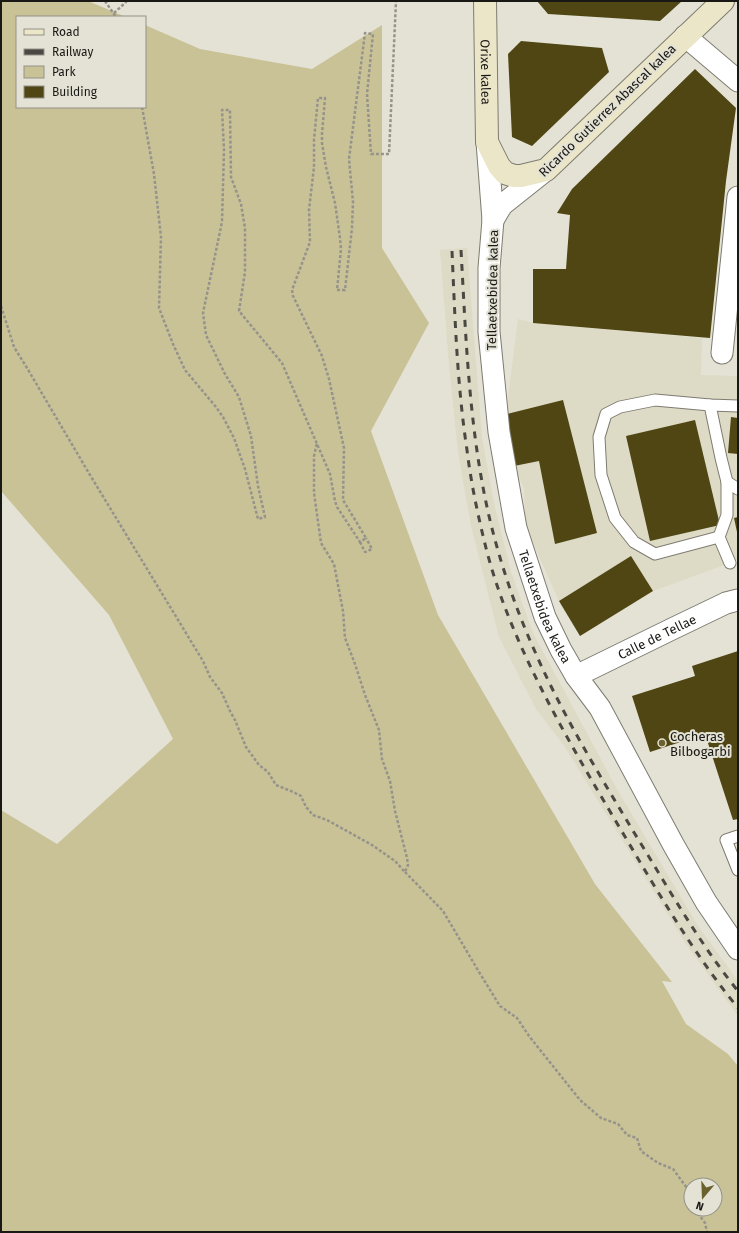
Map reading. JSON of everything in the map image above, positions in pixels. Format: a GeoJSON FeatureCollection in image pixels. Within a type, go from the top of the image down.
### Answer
{"type":"FeatureCollection","features":[{"type":"Feature","properties":{"kind":"main road","name":"Orixe kalea"},"geometry":{"type":"LineString","coordinates":[[485,1],[487,142],[499,166],[505,173],[514,176],[521,176],[546,170]]}},
{"type":"Feature","properties":{"kind":"main road","name":"Ricardo Gutierrez Abascal kalea"},"geometry":{"type":"LineString","coordinates":[[546,170],[722,1]]}},
{"type":"Feature","properties":{"kind":"street"},"geometry":{"type":"LineString","coordinates":[[686,36],[738,80]]}},
{"type":"Feature","properties":{"kind":"street","name":"Orixe kalea"},"geometry":{"type":"LineString","coordinates":[[487,142],[493,220]]}},
{"type":"Feature","properties":{"kind":"street","name":"Ricardo Gutierrez Abascal kalea"},"geometry":{"type":"LineString","coordinates":[[493,220],[502,204],[546,170]]}},
{"type":"Feature","properties":{"kind":"street"},"geometry":{"type":"LineString","coordinates":[[722,353],[738,196]]}},
{"type":"Feature","properties":{"kind":"street","name":"Tellaetxebidea kalea"},"geometry":{"type":"LineString","coordinates":[[493,220],[489,268],[489,332],[499,432],[516,528],[545,617],[576,676],[600,708],[706,902],[738,949]]}},
{"type":"Feature","properties":{"kind":"street","name":"Calle de Tellae"},"geometry":{"type":"LineString","coordinates":[[576,676],[692,619],[738,600]]}},
{"type":"Feature","properties":{"kind":"lane"},"geometry":{"type":"LineString","coordinates":[[719,537],[655,554],[634,542],[615,518],[601,475],[598,437],[606,414],[620,408],[655,400],[738,406]]}},
{"type":"Feature","properties":{"kind":"lane"},"geometry":{"type":"LineString","coordinates":[[710,405],[721,458],[728,482],[727,515],[719,537],[730,563]]}},
{"type":"Feature","properties":{"kind":"lane"},"geometry":{"type":"LineString","coordinates":[[728,482],[738,489]]}},
{"type":"Feature","properties":{"kind":"lane"},"geometry":{"type":"LineString","coordinates":[[738,836],[726,840],[738,870]]}},
{"type":"Feature","properties":{"kind":"path"},"geometry":{"type":"LineString","coordinates":[[105,1],[116,16]]}},
{"type":"Feature","properties":{"kind":"path"},"geometry":{"type":"LineString","coordinates":[[114,13],[126,2],[125,1]]}},
{"type":"Feature","properties":{"kind":"path"},"geometry":{"type":"LineString","coordinates":[[142,108],[154,174],[161,237],[159,308],[172,344],[185,370],[216,407],[234,438],[245,469],[258,518],[265,516],[258,486],[251,436],[239,397],[225,374],[206,335],[203,313],[222,222],[224,150],[222,110],[230,110],[231,177],[241,204],[244,228],[245,272],[239,312],[282,363],[330,474],[337,507],[365,552],[372,548],[343,500],[344,448],[322,356],[295,301],[292,290],[310,242],[309,210],[314,167],[314,140],[318,98],[325,98],[322,143],[336,210],[340,244],[337,290],[345,290],[352,228],[349,159],[365,33],[372,34],[367,94],[371,154],[389,154],[396,1]]}},
{"type":"Feature","properties":{"kind":"path"},"geometry":{"type":"LineString","coordinates":[[1,306],[14,347],[90,475],[204,661],[210,677],[222,693],[246,747],[259,765],[268,772],[276,785],[301,796],[306,807],[313,815],[327,820],[372,845],[395,861],[443,911],[500,1006],[517,1018],[529,1036],[580,1100],[600,1118],[618,1124],[627,1135],[637,1138],[641,1151],[658,1163],[673,1169],[683,1183]]}},
{"type":"Feature","properties":{"kind":"path"},"geometry":{"type":"LineString","coordinates":[[317,444],[314,456],[314,493],[321,543],[334,564],[343,611],[344,638],[355,664],[364,695],[379,730],[382,759],[390,781],[395,812],[407,858],[408,865],[405,872]]}},
{"type":"Feature","properties":{"kind":"path"},"geometry":{"type":"LineString","coordinates":[[360,542],[366,538]]}},
{"type":"Feature","properties":{"kind":"path"},"geometry":{"type":"LineString","coordinates":[[701,1217],[705,1223],[707,1232]]}},
{"type":"Feature","properties":{"kind":"shaded area"},"geometry":{"type":"Polygon","coordinates":[[[467,248],[482,438],[495,508],[511,572],[533,633],[618,791],[698,926],[738,981],[738,1016],[686,944],[565,747],[536,709],[499,637],[471,526],[458,452],[449,366],[440,250],[467,248]]]}},
{"type":"Feature","properties":{"kind":"shaded area"},"geometry":{"type":"Polygon","coordinates":[[[518,319],[533,323],[702,338],[701,375],[738,376],[738,560],[653,591],[580,636],[559,601],[525,525],[524,488],[514,466],[507,414],[518,319]]]}},
{"type":"Feature","properties":{"kind":"green space"},"geometry":{"type":"Polygon","coordinates":[[[1,1],[88,1],[124,16],[16,16],[16,108],[146,108],[146,25],[200,49],[312,69],[382,25],[382,248],[429,323],[371,431],[438,615],[595,884],[672,982],[662,981],[686,1024],[728,1054],[738,1066],[738,1232],[1,1232],[1,810],[57,844],[173,739],[109,615],[1,491],[1,1]]]}},
{"type":"Feature","properties":{"kind":"building"},"geometry":{"type":"Polygon","coordinates":[[[537,1],[682,1],[660,21],[548,14],[537,1]]]}},
{"type":"Feature","properties":{"kind":"building"},"geometry":{"type":"Polygon","coordinates":[[[521,41],[602,48],[609,72],[532,146],[512,137],[508,54],[521,41]]]}},
{"type":"Feature","properties":{"kind":"building"},"geometry":{"type":"Polygon","coordinates":[[[695,69],[736,108],[726,181],[710,338],[533,323],[533,269],[566,269],[570,215],[557,213],[572,189],[695,69]]]}},
{"type":"Feature","properties":{"kind":"building"},"geometry":{"type":"Polygon","coordinates":[[[563,400],[597,533],[555,544],[539,461],[514,466],[507,414],[563,400]]]}},
{"type":"Feature","properties":{"kind":"building"},"geometry":{"type":"Polygon","coordinates":[[[731,417],[738,418],[738,454],[728,453],[731,417]]]}},
{"type":"Feature","properties":{"kind":"building"},"geometry":{"type":"Polygon","coordinates":[[[695,420],[720,525],[650,541],[626,436],[695,420]]]}},
{"type":"Feature","properties":{"kind":"building"},"geometry":{"type":"Polygon","coordinates":[[[738,517],[738,532],[737,532],[734,518],[738,517]]]}},
{"type":"Feature","properties":{"kind":"building"},"geometry":{"type":"Polygon","coordinates":[[[631,556],[653,591],[580,636],[559,601],[631,556]]]}},
{"type":"Feature","properties":{"kind":"building","name":"Cocheras Bilbogarbi"},"geometry":{"type":"Polygon","coordinates":[[[738,651],[738,819],[733,820],[705,734],[650,752],[632,696],[695,676],[692,666],[738,651]]]}},
{"type":"Feature","properties":{"kind":"railway"},"geometry":{"type":"LineString","coordinates":[[461,250],[469,384],[482,483],[493,534],[515,603],[547,678],[584,748],[686,917],[711,955],[738,991]]}},
{"type":"Feature","properties":{"kind":"railway"},"geometry":{"type":"LineString","coordinates":[[452,251],[455,326],[464,425],[478,512],[486,548],[497,585],[527,659],[564,732],[650,879],[692,945],[738,1008]]}},
{"type":"Feature","properties":{"kind":"place","name":"Cocheras Bilbogarbi"},"geometry":{"type":"Point","coordinates":[662,743]}}]}
